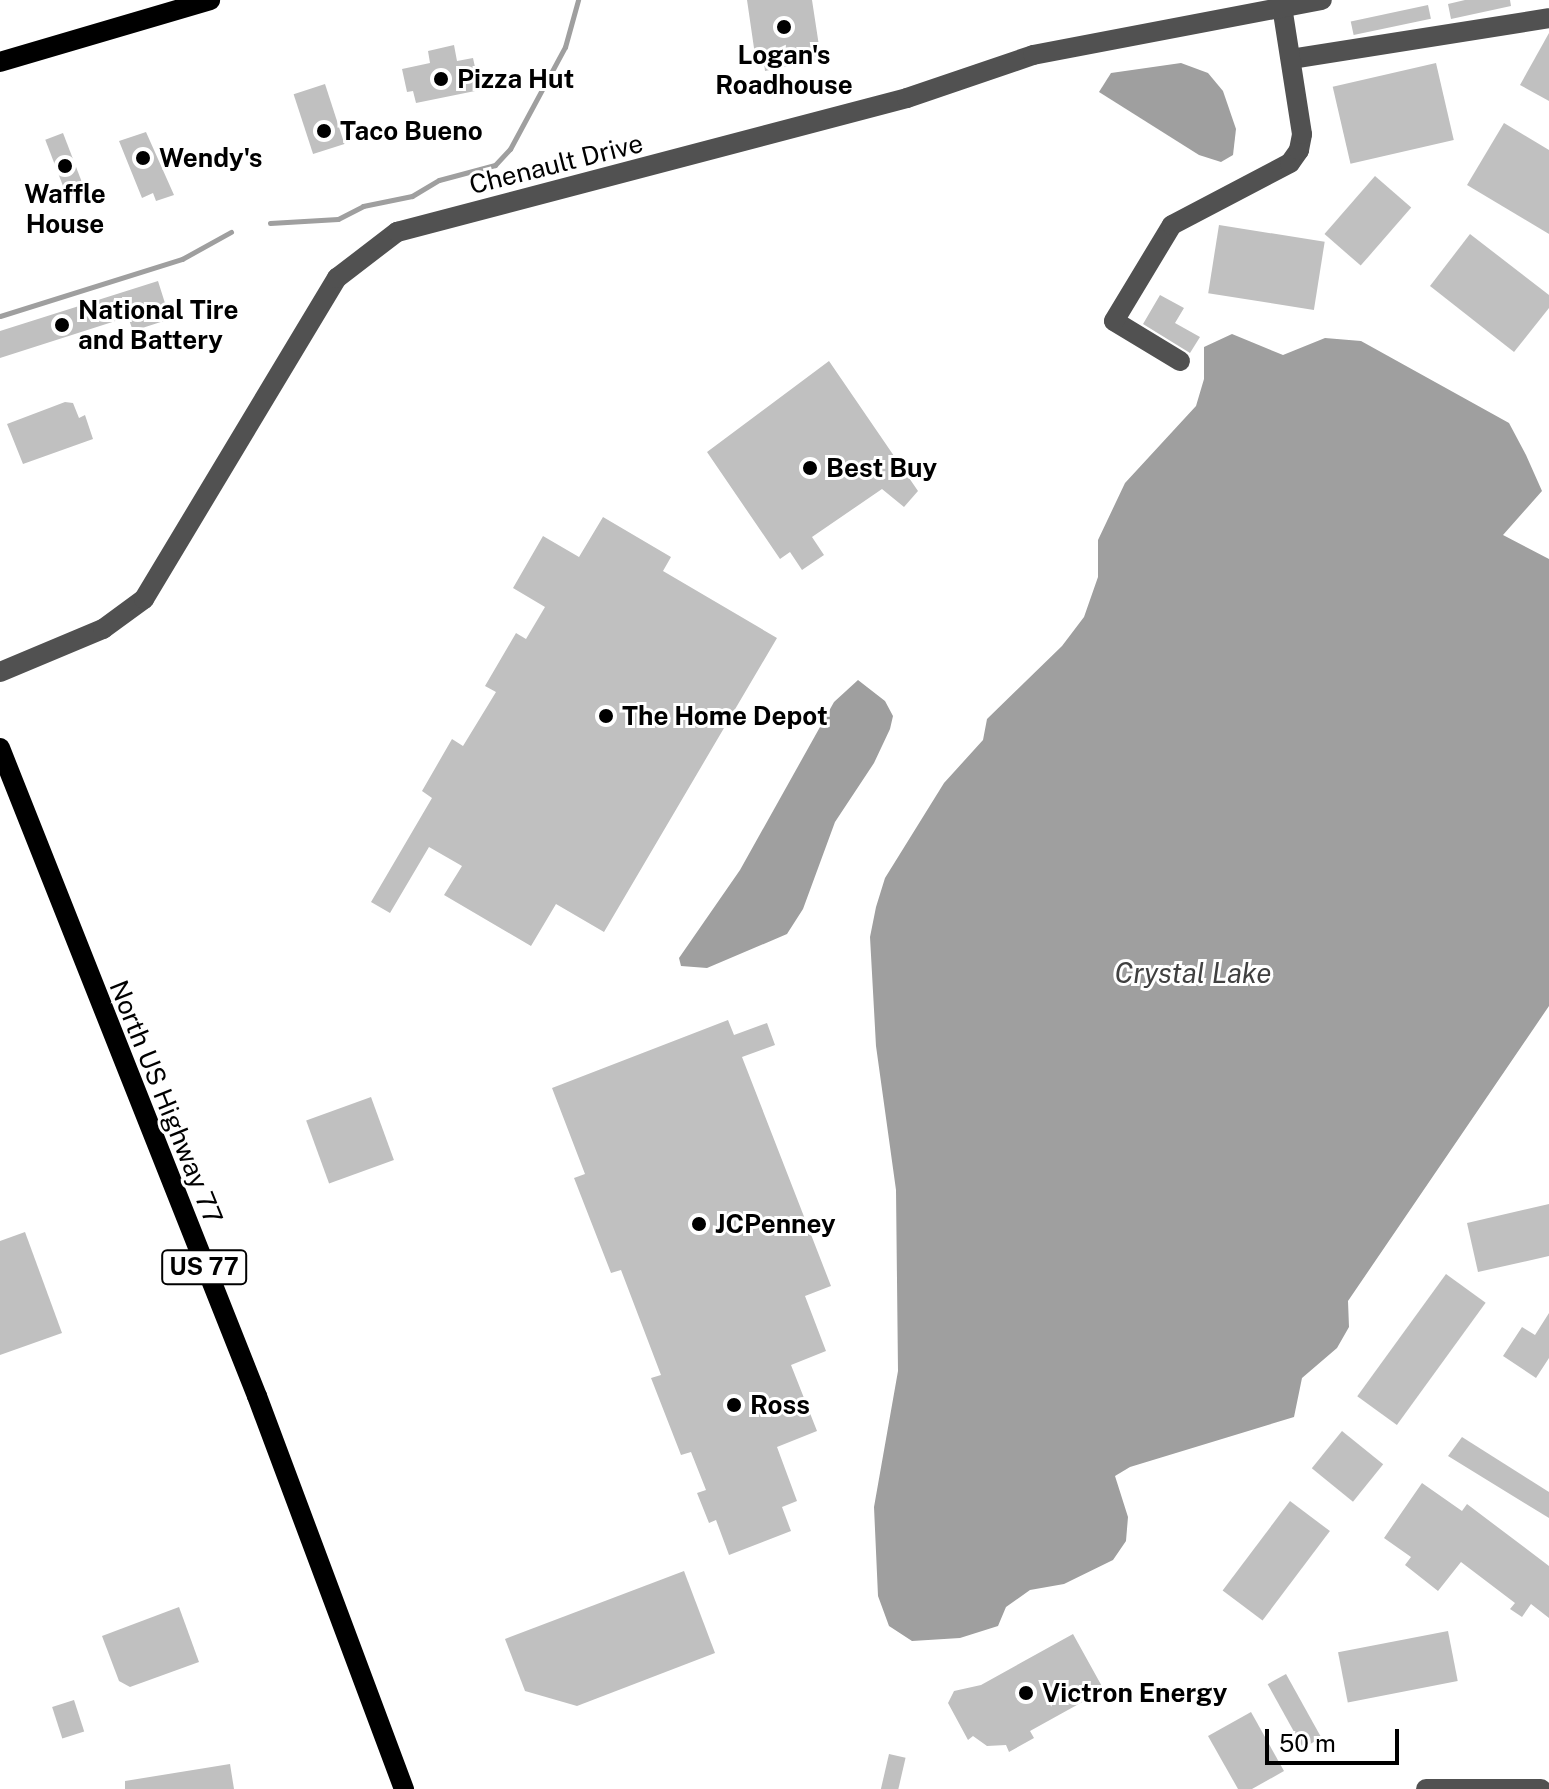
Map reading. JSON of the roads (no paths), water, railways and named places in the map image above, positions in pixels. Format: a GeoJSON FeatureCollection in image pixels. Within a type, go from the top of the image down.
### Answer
{"type":"FeatureCollection","features":[{"type":"Feature","properties":{"kind":"main road"},"geometry":{"type":"LineString","coordinates":[[0,62],[210,0]]}},
{"type":"Feature","properties":{"kind":"main road","name":"North US Highway 77"},"geometry":{"type":"LineString","coordinates":[[0,748],[257,1396],[404,1789]]}},
{"type":"Feature","properties":{"kind":"street","name":"Chenault Drive"},"geometry":{"type":"LineString","coordinates":[[0,672],[103,629],[144,599],[337,278],[397,232],[907,98],[1033,55],[1282,3],[1322,0]]}},
{"type":"Feature","properties":{"kind":"street"},"geometry":{"type":"LineString","coordinates":[[1180,361],[1114,321],[1172,225],[1290,163],[1299,150],[1302,134],[1282,3]]}},
{"type":"Feature","properties":{"kind":"street"},"geometry":{"type":"LineString","coordinates":[[1291,59],[1549,18]]}},
{"type":"Feature","properties":{"kind":"street"},"geometry":{"type":"LineString","coordinates":[[1426,1789],[1541,1789]]}},
{"type":"Feature","properties":{"kind":"water"},"geometry":{"type":"Polygon","coordinates":[[[1181,63],[1208,73],[1223,91],[1236,129],[1233,155],[1221,162],[1199,155],[1099,92],[1111,73],[1181,63]]]}},
{"type":"Feature","properties":{"kind":"water","name":"Crystal Lake"},"geometry":{"type":"Polygon","coordinates":[[[1232,334],[1283,355],[1325,338],[1361,341],[1509,423],[1526,455],[1542,491],[1503,535],[1549,559],[1549,1006],[1348,1301],[1349,1327],[1337,1348],[1302,1378],[1294,1417],[1130,1467],[1115,1476],[1128,1517],[1126,1541],[1113,1560],[1064,1584],[1030,1590],[1006,1607],[998,1626],[960,1638],[912,1641],[889,1626],[878,1596],[874,1507],[898,1371],[896,1190],[876,1046],[870,937],[876,907],[885,878],[944,783],[983,740],[987,719],[1062,646],[1084,617],[1098,577],[1098,540],[1125,483],[1196,406],[1204,379],[1204,347],[1232,334]]]}},
{"type":"Feature","properties":{"kind":"water"},"geometry":{"type":"Polygon","coordinates":[[[858,680],[885,701],[893,716],[890,729],[874,763],[835,822],[803,909],[787,934],[707,968],[681,966],[679,958],[740,870],[834,702],[858,680]]]}},
{"type":"Feature","properties":{"kind":"waterway"},"geometry":{"type":"LineString","coordinates":[[270,223],[338,219],[363,206],[412,196],[439,180],[495,165],[510,149],[565,47],[578,0]]}},
{"type":"Feature","properties":{"kind":"waterway"},"geometry":{"type":"LineString","coordinates":[[0,316],[182,259],[231,232]]}},
{"type":"Feature","properties":{"kind":"place","name":"Logan's Roadhouse"},"geometry":{"type":"Point","coordinates":[784,27]}},
{"type":"Feature","properties":{"kind":"place","name":"Pizza Hut"},"geometry":{"type":"Point","coordinates":[441,79]}},
{"type":"Feature","properties":{"kind":"place","name":"Taco Bueno"},"geometry":{"type":"Point","coordinates":[324,131]}},
{"type":"Feature","properties":{"kind":"place","name":"Wendy's"},"geometry":{"type":"Point","coordinates":[143,158]}},
{"type":"Feature","properties":{"kind":"place","name":"Waffle House"},"geometry":{"type":"Point","coordinates":[65,166]}},
{"type":"Feature","properties":{"kind":"place","name":"National Tire and Battery"},"geometry":{"type":"Point","coordinates":[62,325]}},
{"type":"Feature","properties":{"kind":"place","name":"Best Buy"},"geometry":{"type":"Point","coordinates":[810,468]}},
{"type":"Feature","properties":{"kind":"place","name":"The Home Depot"},"geometry":{"type":"Point","coordinates":[606,716]}},
{"type":"Feature","properties":{"kind":"place","name":"JCPenney"},"geometry":{"type":"Point","coordinates":[699,1224]}},
{"type":"Feature","properties":{"kind":"place","name":"Ross"},"geometry":{"type":"Point","coordinates":[734,1405]}},
{"type":"Feature","properties":{"kind":"place","name":"Victron Energy"},"geometry":{"type":"Point","coordinates":[1026,1693]}}]}
